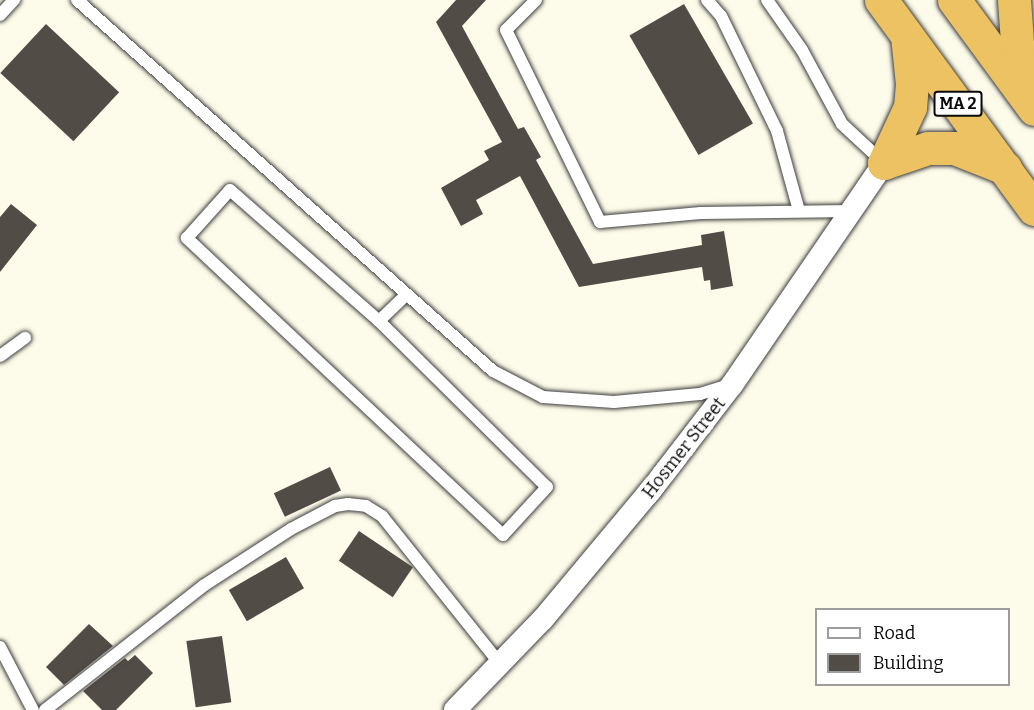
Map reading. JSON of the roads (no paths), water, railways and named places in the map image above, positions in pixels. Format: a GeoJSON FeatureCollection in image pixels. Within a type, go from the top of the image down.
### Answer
{"type":"FeatureCollection","features":[{"type":"Feature","properties":{"kind":"highway","name":"MA 2"},"geometry":{"type":"LineString","coordinates":[[881,0],[1034,209]]}},
{"type":"Feature","properties":{"kind":"highway"},"geometry":{"type":"LineString","coordinates":[[954,0],[1034,109]]}},
{"type":"Feature","properties":{"kind":"highway"},"geometry":{"type":"LineString","coordinates":[[1014,0],[1018,56],[1034,95]]}},
{"type":"Feature","properties":{"kind":"highway"},"geometry":{"type":"LineString","coordinates":[[884,163],[910,107],[912,84],[907,34]]}},
{"type":"Feature","properties":{"kind":"highway"},"geometry":{"type":"LineString","coordinates":[[884,163],[928,148],[954,148],[1005,168]]}},
{"type":"Feature","properties":{"kind":"street","name":"Hosmer Street"},"geometry":{"type":"LineString","coordinates":[[455,710],[615,536],[732,385],[884,163]]}},
{"type":"Feature","properties":{"kind":"lane"},"geometry":{"type":"LineString","coordinates":[[0,14],[14,0]]}},
{"type":"Feature","properties":{"kind":"lane"},"geometry":{"type":"LineString","coordinates":[[77,0],[405,296],[493,371],[543,397],[614,402],[700,394],[732,385]]}},
{"type":"Feature","properties":{"kind":"lane"},"geometry":{"type":"LineString","coordinates":[[536,0],[506,30],[600,222],[701,213],[852,211]]}},
{"type":"Feature","properties":{"kind":"lane"},"geometry":{"type":"LineString","coordinates":[[707,0],[721,16],[777,131],[799,211]]}},
{"type":"Feature","properties":{"kind":"lane"},"geometry":{"type":"LineString","coordinates":[[767,0],[802,50],[842,124],[884,163]]}},
{"type":"Feature","properties":{"kind":"lane"},"geometry":{"type":"LineString","coordinates":[[230,190],[379,321],[547,487],[503,535],[187,238],[230,190]]}},
{"type":"Feature","properties":{"kind":"lane"},"geometry":{"type":"LineString","coordinates":[[379,321],[405,296]]}},
{"type":"Feature","properties":{"kind":"lane"},"geometry":{"type":"LineString","coordinates":[[0,356],[25,338]]}},
{"type":"Feature","properties":{"kind":"lane"},"geometry":{"type":"LineString","coordinates":[[45,710],[203,586],[291,529],[335,506],[348,504],[366,506],[382,516],[500,663]]}},
{"type":"Feature","properties":{"kind":"lane"},"geometry":{"type":"LineString","coordinates":[[0,647],[33,710]]}}]}
